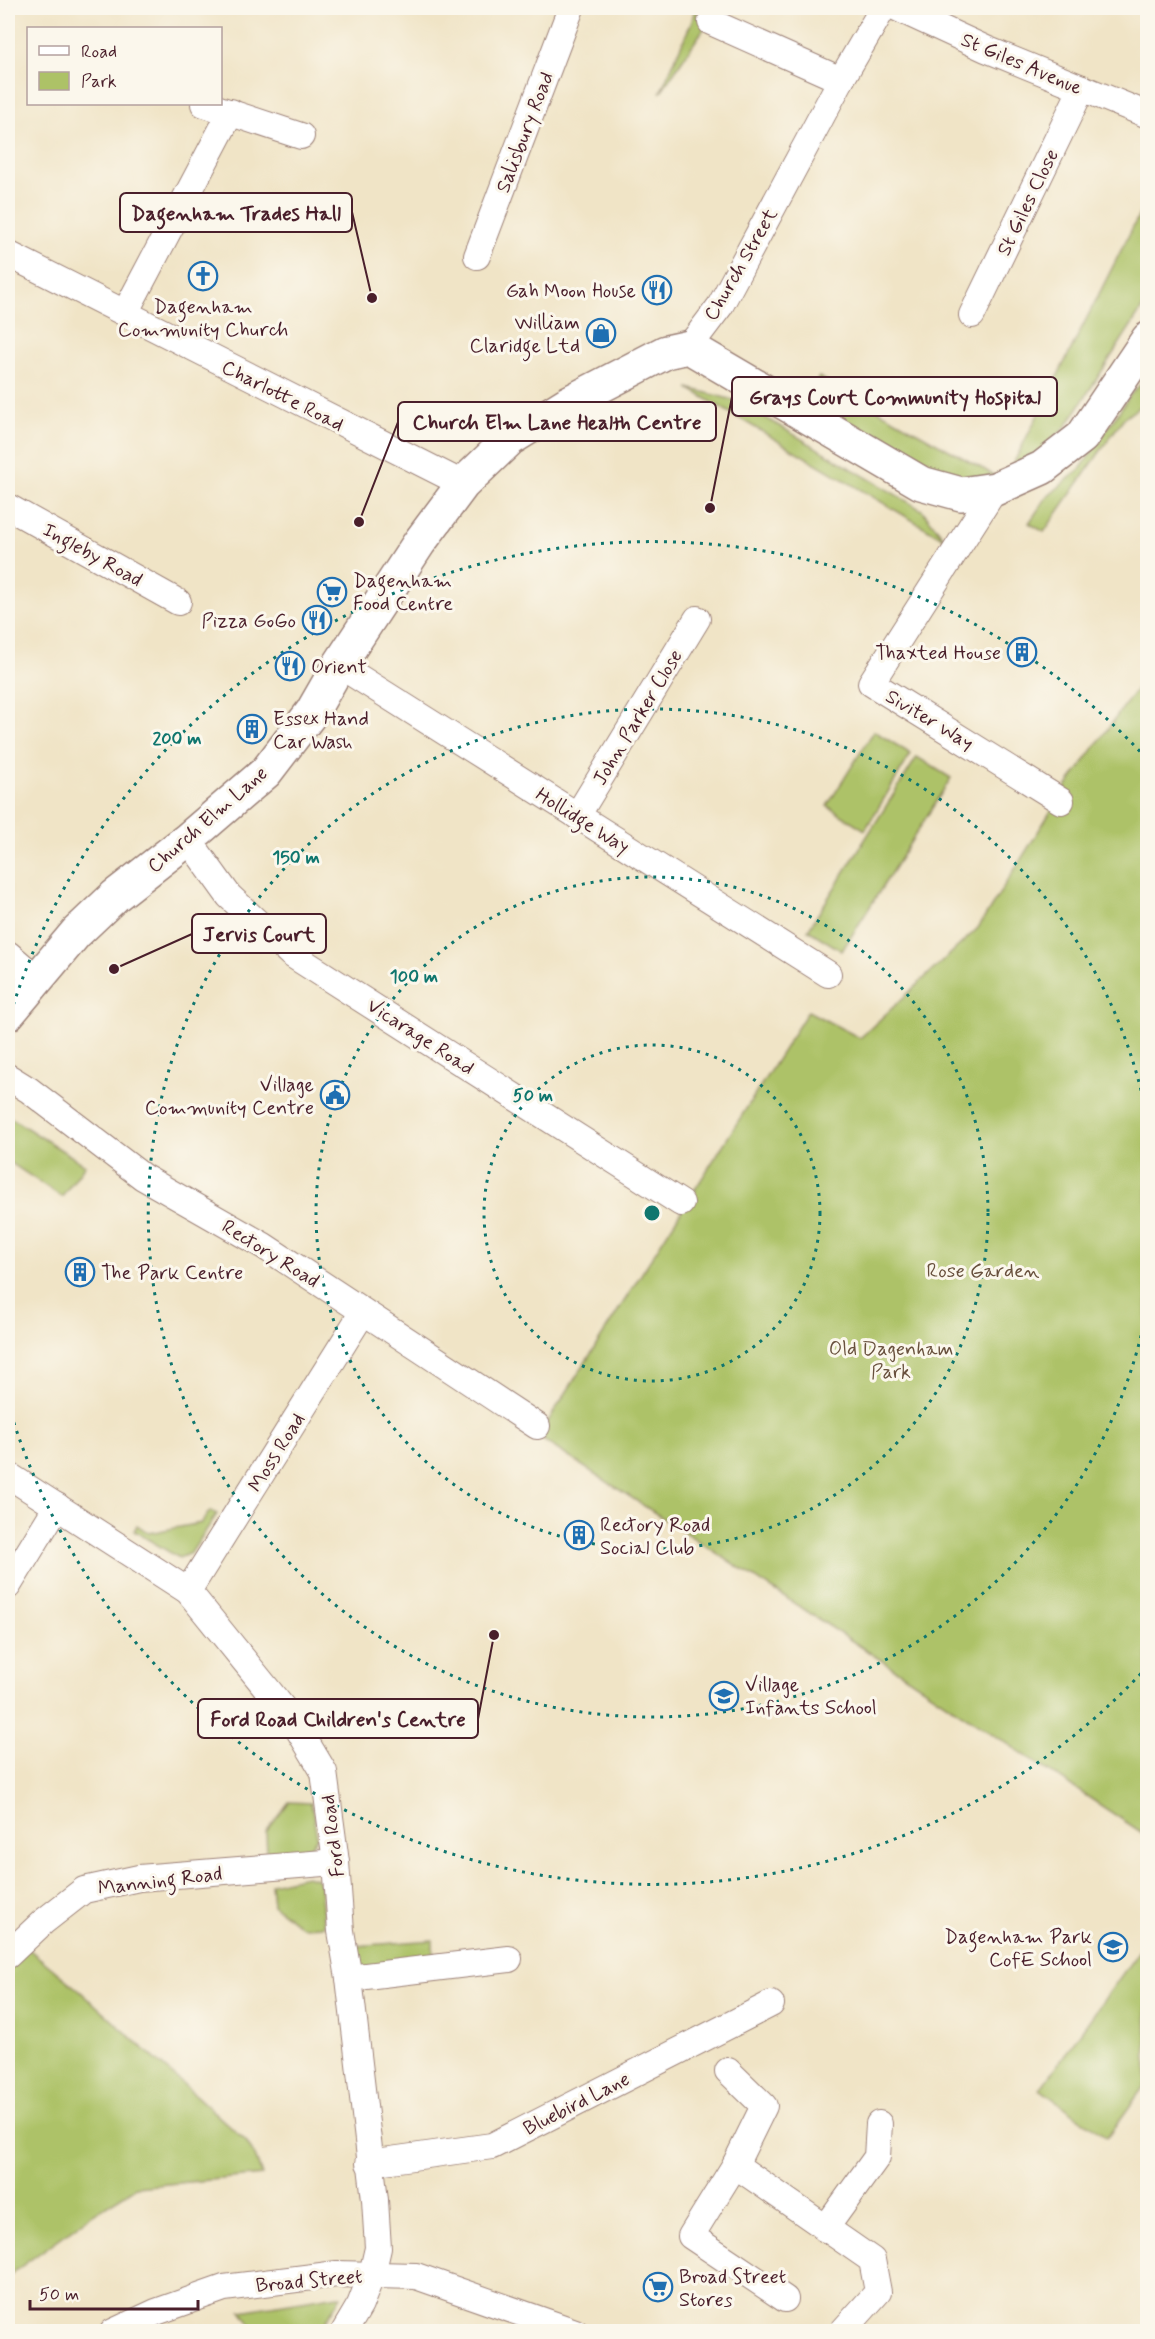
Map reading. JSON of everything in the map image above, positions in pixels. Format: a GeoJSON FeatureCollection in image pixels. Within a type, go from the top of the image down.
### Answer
{"type":"FeatureCollection","features":[{"type":"Feature","properties":{"kind":"street","name":"Salisbury Road"},"geometry":{"type":"LineString","coordinates":[[477,256],[571,8]]}},
{"type":"Feature","properties":{"kind":"street","name":"Church Street"},"geometry":{"type":"LineString","coordinates":[[689,347],[720,306],[841,80],[883,8]]}},
{"type":"Feature","properties":{"kind":"street","name":"St Giles Avenue"},"geometry":{"type":"LineString","coordinates":[[897,8],[986,49],[1148,116]]}},
{"type":"Feature","properties":{"kind":"street"},"geometry":{"type":"LineString","coordinates":[[711,22],[841,80]]}},
{"type":"Feature","properties":{"kind":"street","name":"St Giles Close"},"geometry":{"type":"LineString","coordinates":[[972,315],[1082,88]]}},
{"type":"Feature","properties":{"kind":"street"},"geometry":{"type":"LineString","coordinates":[[207,105],[301,136]]}},
{"type":"Feature","properties":{"kind":"street"},"geometry":{"type":"LineString","coordinates":[[125,314],[231,112]]}},
{"type":"Feature","properties":{"kind":"street","name":"Charlotte Road"},"geometry":{"type":"LineString","coordinates":[[8,254],[463,484]]}},
{"type":"Feature","properties":{"kind":"street"},"geometry":{"type":"LineString","coordinates":[[463,484],[510,439],[568,403],[666,352],[689,347],[921,483],[961,494],[994,489],[1042,468],[1082,437],[1148,339]]}},
{"type":"Feature","properties":{"kind":"street","name":"Church Elm Lane"},"geometry":{"type":"LineString","coordinates":[[8,1014],[76,933],[115,896],[188,839],[266,772],[312,712],[339,665],[419,543],[463,484]]}},
{"type":"Feature","properties":{"kind":"street","name":"Siviter Way"},"geometry":{"type":"LineString","coordinates":[[994,489],[871,683],[1061,801]]}},
{"type":"Feature","properties":{"kind":"street","name":"Ingleby Road"},"geometry":{"type":"LineString","coordinates":[[8,507],[178,602]]}},
{"type":"Feature","properties":{"kind":"street","name":"John Parker Close"},"geometry":{"type":"LineString","coordinates":[[577,816],[697,619]]}},
{"type":"Feature","properties":{"kind":"street","name":"Hollidge Way"},"geometry":{"type":"LineString","coordinates":[[339,665],[828,974]]}},
{"type":"Feature","properties":{"kind":"street","name":"Vicarage Road"},"geometry":{"type":"LineString","coordinates":[[188,839],[229,896],[291,954],[681,1203]]}},
{"type":"Feature","properties":{"kind":"street"},"geometry":{"type":"LineString","coordinates":[[8,954],[36,978]]}},
{"type":"Feature","properties":{"kind":"street","name":"Rectory Road"},"geometry":{"type":"LineString","coordinates":[[8,1077],[29,1090],[143,1177],[264,1246],[537,1426]]}},
{"type":"Feature","properties":{"kind":"street","name":"Moss Road"},"geometry":{"type":"LineString","coordinates":[[188,1591],[363,1312]]}},
{"type":"Feature","properties":{"kind":"street","name":"Ford Road"},"geometry":{"type":"LineString","coordinates":[[8,1475],[188,1591],[294,1722],[324,1772],[336,1862],[340,1930],[349,1978],[378,2248],[372,2274],[360,2305],[344,2331]]}},
{"type":"Feature","properties":{"kind":"street"},"geometry":{"type":"LineString","coordinates":[[8,1586],[57,1506]]}},
{"type":"Feature","properties":{"kind":"street","name":"Manning Road"},"geometry":{"type":"LineString","coordinates":[[8,1955],[43,1922],[84,1890],[139,1878],[336,1862]]}},
{"type":"Feature","properties":{"kind":"street"},"geometry":{"type":"LineString","coordinates":[[349,1978],[509,1959]]}},
{"type":"Feature","properties":{"kind":"street","name":"Bluebird Lane"},"geometry":{"type":"LineString","coordinates":[[369,2163],[492,2146],[771,2004]]}},
{"type":"Feature","properties":{"kind":"street"},"geometry":{"type":"LineString","coordinates":[[728,2071],[764,2106],[735,2165],[691,2236],[785,2299]]}},
{"type":"Feature","properties":{"kind":"street"},"geometry":{"type":"LineString","coordinates":[[825,2229],[877,2157],[879,2124]]}},
{"type":"Feature","properties":{"kind":"street"},"geometry":{"type":"LineString","coordinates":[[735,2165],[872,2260],[878,2292],[842,2331]]}},
{"type":"Feature","properties":{"kind":"street","name":"Broad Street"},"geometry":{"type":"LineString","coordinates":[[113,2331],[156,2312],[224,2288],[337,2274],[416,2276],[575,2331]]}},
{"type":"Feature","properties":{"kind":"green space"},"geometry":{"type":"Polygon","coordinates":[[[695,8],[718,8],[660,93],[692,21],[695,8]]]}},
{"type":"Feature","properties":{"kind":"green space"},"geometry":{"type":"Polygon","coordinates":[[[1147,199],[1147,301],[1067,425],[1035,458],[1009,472],[1147,199]]]}},
{"type":"Feature","properties":{"kind":"green space"},"geometry":{"type":"Polygon","coordinates":[[[819,377],[1001,479],[947,483],[805,402],[819,377]]]}},
{"type":"Feature","properties":{"kind":"green space"},"geometry":{"type":"Polygon","coordinates":[[[1147,378],[1147,401],[1123,419],[1044,532],[1029,523],[1046,498],[1081,468],[1130,395],[1147,378]]]}},
{"type":"Feature","properties":{"kind":"green space"},"geometry":{"type":"Polygon","coordinates":[[[688,388],[737,401],[922,510],[946,540],[688,388]]]}},
{"type":"Feature","properties":{"kind":"green space","name":"Old Dagenham Park"},"geometry":{"type":"Polygon","coordinates":[[[1147,674],[1147,1836],[538,1437],[808,1011],[860,1038],[978,928],[1066,787],[1147,674]]]}},
{"type":"Feature","properties":{"kind":"green space"},"geometry":{"type":"Polygon","coordinates":[[[874,731],[911,754],[865,830],[827,806],[874,731]]]}},
{"type":"Feature","properties":{"kind":"green space"},"geometry":{"type":"Polygon","coordinates":[[[917,757],[951,778],[842,951],[808,930],[917,757]]]}},
{"type":"Feature","properties":{"kind":"green space"},"geometry":{"type":"Polygon","coordinates":[[[8,1116],[85,1165],[62,1197],[8,1161],[8,1116]]]}},
{"type":"Feature","properties":{"kind":"green space"},"geometry":{"type":"Polygon","coordinates":[[[210,1511],[217,1514],[191,1553],[179,1558],[134,1531],[137,1525],[149,1533],[201,1523],[210,1511]]]}},
{"type":"Feature","properties":{"kind":"green space"},"geometry":{"type":"Polygon","coordinates":[[[289,1802],[311,1803],[317,1837],[309,1849],[267,1854],[266,1832],[289,1802]]]}},
{"type":"Feature","properties":{"kind":"green space"},"geometry":{"type":"Polygon","coordinates":[[[306,1876],[317,1879],[320,1886],[324,1926],[302,1927],[273,1905],[271,1884],[306,1876]]]}},
{"type":"Feature","properties":{"kind":"green space"},"geometry":{"type":"Polygon","coordinates":[[[433,1940],[433,1964],[359,1972],[356,1946],[433,1940]]]}},
{"type":"Feature","properties":{"kind":"green space"},"geometry":{"type":"Polygon","coordinates":[[[1146,1941],[1147,2082],[1107,2138],[1040,2089],[1146,1941]]]}},
{"type":"Feature","properties":{"kind":"green space"},"geometry":{"type":"Polygon","coordinates":[[[25,1946],[81,1992],[246,2141],[256,2158],[262,2175],[136,2187],[93,2214],[8,2276],[8,1961],[25,1946]]]}},
{"type":"Feature","properties":{"kind":"green space"},"geometry":{"type":"Polygon","coordinates":[[[341,2296],[319,2331],[255,2331],[241,2311],[341,2296]]]}},
{"type":"Feature","properties":{"kind":"place","name":"Dagenham Community Church"},"geometry":{"type":"Point","coordinates":[203,276]}},
{"type":"Feature","properties":{"kind":"place","name":"Gah Moon House"},"geometry":{"type":"Point","coordinates":[657,290]}},
{"type":"Feature","properties":{"kind":"place","name":"Dagenham Trades Hall"},"geometry":{"type":"Point","coordinates":[372,298]}},
{"type":"Feature","properties":{"kind":"place","name":"William Claridge Ltd"},"geometry":{"type":"Point","coordinates":[601,333]}},
{"type":"Feature","properties":{"kind":"place","name":"Grays Court Community Hospital"},"geometry":{"type":"Point","coordinates":[710,508]}},
{"type":"Feature","properties":{"kind":"place","name":"Church Elm Lane Health Centre"},"geometry":{"type":"Point","coordinates":[359,522]}},
{"type":"Feature","properties":{"kind":"place","name":"Dagenham Food Centre"},"geometry":{"type":"Point","coordinates":[332,592]}},
{"type":"Feature","properties":{"kind":"place","name":"Pizza GoGo"},"geometry":{"type":"Point","coordinates":[317,620]}},
{"type":"Feature","properties":{"kind":"place","name":"Thaxted House"},"geometry":{"type":"Point","coordinates":[1022,652]}},
{"type":"Feature","properties":{"kind":"place","name":"Orient"},"geometry":{"type":"Point","coordinates":[290,666]}},
{"type":"Feature","properties":{"kind":"place","name":"Essex Hand Car Wash"},"geometry":{"type":"Point","coordinates":[252,729]}},
{"type":"Feature","properties":{"kind":"place","name":"Jervis Court"},"geometry":{"type":"Point","coordinates":[114,969]}},
{"type":"Feature","properties":{"kind":"place","name":"Village Community Centre"},"geometry":{"type":"Point","coordinates":[335,1095]}},
{"type":"Feature","properties":{"kind":"place","name":"The Park Centre"},"geometry":{"type":"Point","coordinates":[80,1272]}},
{"type":"Feature","properties":{"kind":"place","name":"Rectory Road Social Club"},"geometry":{"type":"Point","coordinates":[579,1535]}},
{"type":"Feature","properties":{"kind":"place","name":"Ford Road Children's Centre"},"geometry":{"type":"Point","coordinates":[494,1635]}},
{"type":"Feature","properties":{"kind":"place","name":"Village Infants School"},"geometry":{"type":"Point","coordinates":[724,1696]}},
{"type":"Feature","properties":{"kind":"place","name":"Dagenham Park CofE School"},"geometry":{"type":"Point","coordinates":[1113,1947]}},
{"type":"Feature","properties":{"kind":"place","name":"Broad Street Stores"},"geometry":{"type":"Point","coordinates":[658,2287]}},
{"type":"Feature","properties":{"kind":"park label","name":"Rose Garden"},"geometry":{"type":"Point","coordinates":[983,1270]}}]}
